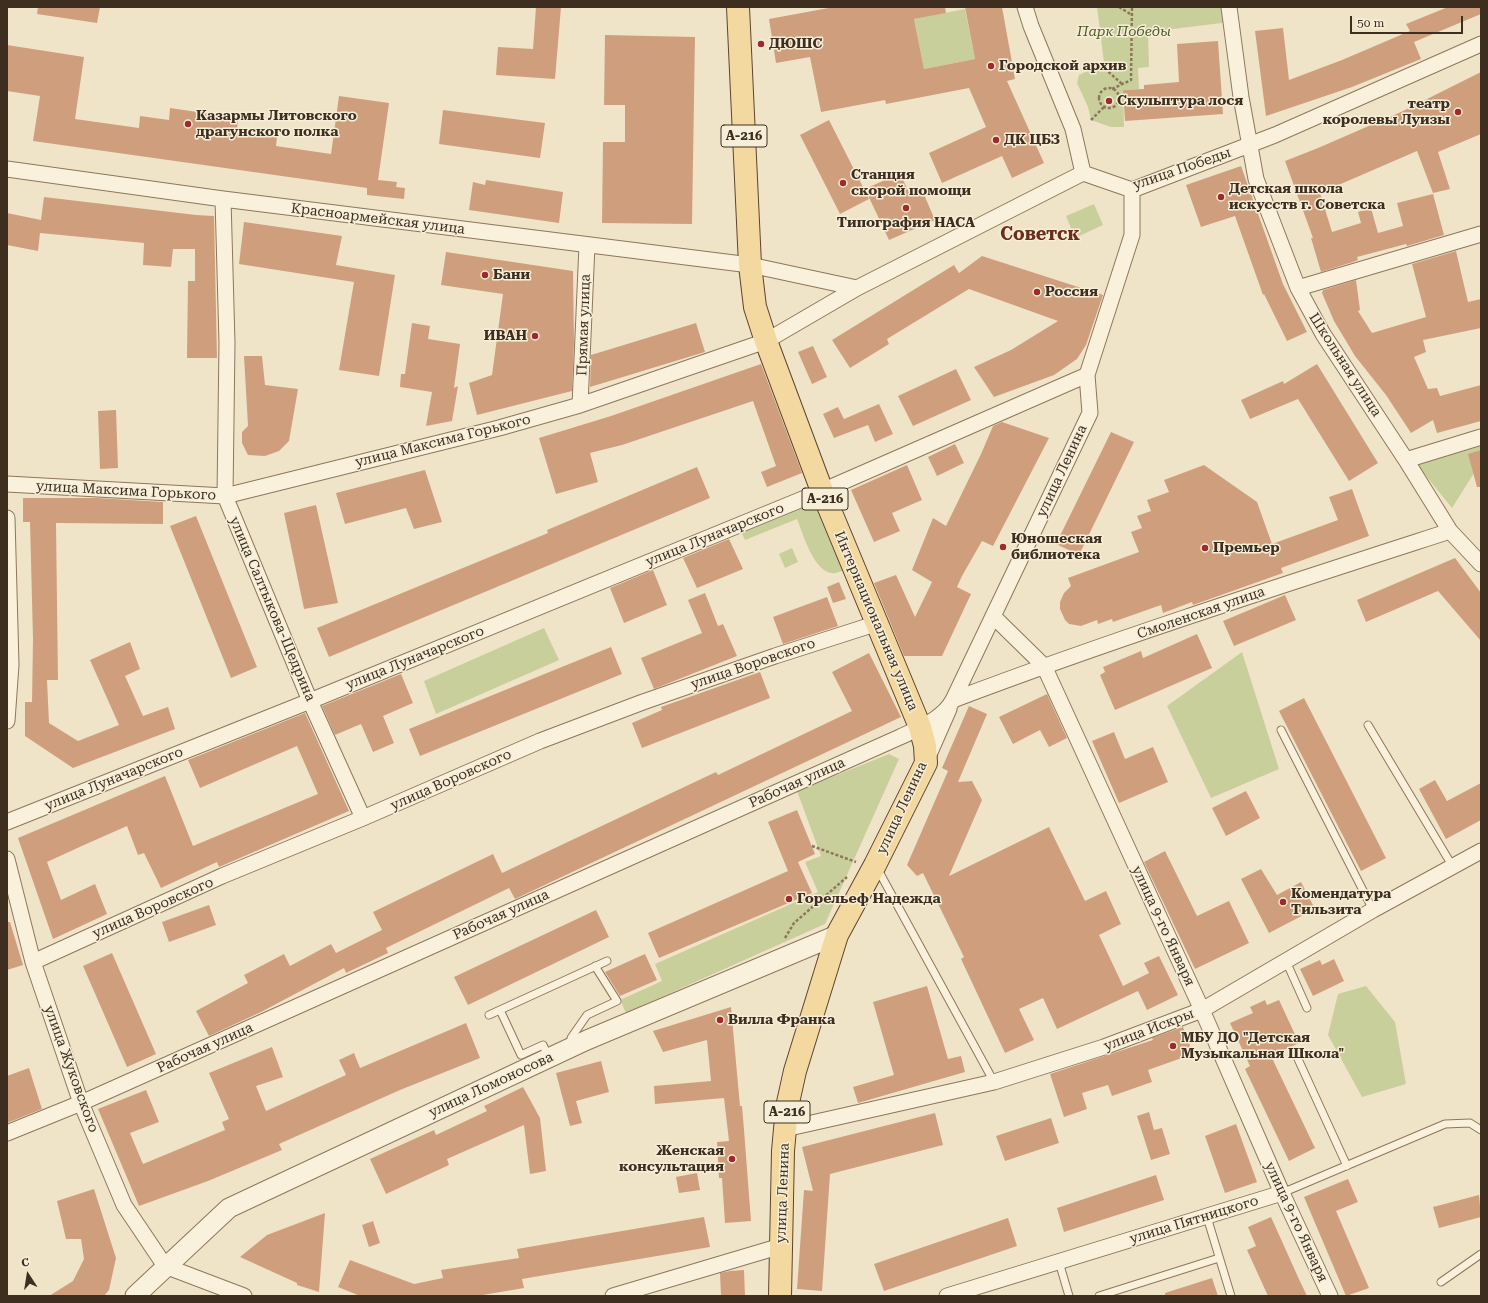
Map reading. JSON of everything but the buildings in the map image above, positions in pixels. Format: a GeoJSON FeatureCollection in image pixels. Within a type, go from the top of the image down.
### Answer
{"type":"FeatureCollection","features":[{"type":"Feature","properties":{"kind":"main road","name":"А-216"},"geometry":{"type":"LineString","coordinates":[[738,7],[750,265]]}},
{"type":"Feature","properties":{"kind":"main road","name":"Интернациональная улица"},"geometry":{"type":"LineString","coordinates":[[750,265],[755,307],[766,341],[822,491],[920,727]]}},
{"type":"Feature","properties":{"kind":"main road","name":"улица Ленина"},"geometry":{"type":"LineString","coordinates":[[780,1296],[785,1129],[787,1107],[795,1071],[837,935],[868,864],[926,762],[925,746],[920,727]]}},
{"type":"Feature","properties":{"kind":"street"},"geometry":{"type":"LineString","coordinates":[[750,265],[857,288],[1083,173],[1073,129],[1031,26],[1025,7]]}},
{"type":"Feature","properties":{"kind":"street","name":"Школьная улица"},"geometry":{"type":"LineString","coordinates":[[1228,7],[1241,98],[1256,179],[1298,288],[1323,334],[1406,460],[1450,531],[1481,564]]}},
{"type":"Feature","properties":{"kind":"street","name":"улица Победы"},"geometry":{"type":"LineString","coordinates":[[1083,173],[1132,190],[1250,145],[1481,44]]}},
{"type":"Feature","properties":{"kind":"street","name":"Красноармейская улица"},"geometry":{"type":"LineString","coordinates":[[7,169],[223,199],[750,265]]}},
{"type":"Feature","properties":{"kind":"street","name":"улица Ленина"},"geometry":{"type":"LineString","coordinates":[[920,727],[936,718],[952,703],[1090,413],[1087,375],[1132,235],[1132,190]]}},
{"type":"Feature","properties":{"kind":"street","name":"улица Салтыкова-Щедрина"},"geometry":{"type":"LineString","coordinates":[[223,199],[227,343],[225,496],[310,701],[363,818]]}},
{"type":"Feature","properties":{"kind":"street"},"geometry":{"type":"LineString","coordinates":[[1298,288],[1481,234]]}},
{"type":"Feature","properties":{"kind":"street","name":"Прямая улица"},"geometry":{"type":"LineString","coordinates":[[580,406],[587,245]]}},
{"type":"Feature","properties":{"kind":"street","name":"улица Максима Горького"},"geometry":{"type":"LineString","coordinates":[[7,484],[225,496],[499,428],[580,406],[766,341],[857,288]]}},
{"type":"Feature","properties":{"kind":"street","name":"улица Луначарского"},"geometry":{"type":"LineString","coordinates":[[7,822],[310,701],[822,491],[1087,375]]}},
{"type":"Feature","properties":{"kind":"street"},"geometry":{"type":"LineString","coordinates":[[1406,460],[1481,437]]}},
{"type":"Feature","properties":{"kind":"street"},"geometry":{"type":"LineString","coordinates":[[7,518],[11,666],[7,720]]}},
{"type":"Feature","properties":{"kind":"street","name":"Смоленская улица"},"geometry":{"type":"LineString","coordinates":[[952,703],[1044,666],[1251,595],[1450,531]]}},
{"type":"Feature","properties":{"kind":"street"},"geometry":{"type":"LineString","coordinates":[[993,616],[1044,666]]}},
{"type":"Feature","properties":{"kind":"street","name":"улица Воровского"},"geometry":{"type":"LineString","coordinates":[[33,962],[222,876],[363,818],[562,732],[768,658],[878,623]]}},
{"type":"Feature","properties":{"kind":"street","name":"улица 9-го Января"},"geometry":{"type":"LineString","coordinates":[[1044,666],[1202,1010],[1282,1193],[1330,1296]]}},
{"type":"Feature","properties":{"kind":"street"},"geometry":{"type":"LineString","coordinates":[[926,762],[952,703]]}},
{"type":"Feature","properties":{"kind":"street","name":"Рабочая улица"},"geometry":{"type":"LineString","coordinates":[[7,1133],[81,1103],[920,727]]}},
{"type":"Feature","properties":{"kind":"street","name":"улица Искры"},"geometry":{"type":"LineString","coordinates":[[785,1129],[994,1082],[1104,1047],[1202,1010],[1373,910],[1481,852]]}},
{"type":"Feature","properties":{"kind":"street","name":"улица Жуковского"},"geometry":{"type":"LineString","coordinates":[[7,859],[33,962],[81,1103],[124,1205],[165,1266]]}},
{"type":"Feature","properties":{"kind":"street","name":"улица Ломоносова"},"geometry":{"type":"LineString","coordinates":[[135,1296],[165,1266],[229,1208],[575,1046],[837,935]]}},
{"type":"Feature","properties":{"kind":"street","name":"улица Пятницкого"},"geometry":{"type":"LineString","coordinates":[[947,1296],[1282,1193]]}},
{"type":"Feature","properties":{"kind":"street"},"geometry":{"type":"LineString","coordinates":[[613,1296],[781,1246]]}},
{"type":"Feature","properties":{"kind":"street"},"geometry":{"type":"LineString","coordinates":[[165,1266],[244,1296]]}},
{"type":"Feature","properties":{"kind":"lane"},"geometry":{"type":"LineString","coordinates":[[1368,725],[1453,867]]}},
{"type":"Feature","properties":{"kind":"lane"},"geometry":{"type":"LineString","coordinates":[[1281,730],[1373,910]]}},
{"type":"Feature","properties":{"kind":"lane"},"geometry":{"type":"LineString","coordinates":[[868,864],[994,1082]]}},
{"type":"Feature","properties":{"kind":"lane"},"geometry":{"type":"LineString","coordinates":[[489,1015],[607,961]]}},
{"type":"Feature","properties":{"kind":"lane"},"geometry":{"type":"LineString","coordinates":[[1286,961],[1308,1008]]}},
{"type":"Feature","properties":{"kind":"lane"},"geometry":{"type":"LineString","coordinates":[[575,1046],[571,1038],[587,1015],[617,1002],[595,966]]}},
{"type":"Feature","properties":{"kind":"lane"},"geometry":{"type":"LineString","coordinates":[[500,1010],[521,1055],[543,1045],[549,1058]]}},
{"type":"Feature","properties":{"kind":"lane"},"geometry":{"type":"LineString","coordinates":[[1298,1059],[1347,1166]]}},
{"type":"Feature","properties":{"kind":"lane","name":"улица Пятницкого"},"geometry":{"type":"LineString","coordinates":[[1282,1193],[1445,1124],[1470,1123],[1481,1130]]}},
{"type":"Feature","properties":{"kind":"lane"},"geometry":{"type":"LineString","coordinates":[[1207,1217],[1231,1296]]}},
{"type":"Feature","properties":{"kind":"lane"},"geometry":{"type":"LineString","coordinates":[[1441,1282],[1481,1254]]}},
{"type":"Feature","properties":{"kind":"lane"},"geometry":{"type":"LineString","coordinates":[[1098,1296],[1219,1258]]}},
{"type":"Feature","properties":{"kind":"lane"},"geometry":{"type":"LineString","coordinates":[[1059,1262],[1069,1296]]}},
{"type":"Feature","properties":{"kind":"path"},"geometry":{"type":"LineString","coordinates":[[1119,7],[1132,15]]}},
{"type":"Feature","properties":{"kind":"path"},"geometry":{"type":"LineString","coordinates":[[1104,108],[1099,100],[1100,93],[1105,89],[1112,89],[1131,80],[1132,7]]}},
{"type":"Feature","properties":{"kind":"path"},"geometry":{"type":"LineString","coordinates":[[1101,65],[1122,84]]}},
{"type":"Feature","properties":{"kind":"path"},"geometry":{"type":"LineString","coordinates":[[1091,120],[1104,108],[1114,107],[1118,102],[1119,96],[1112,89]]}},
{"type":"Feature","properties":{"kind":"path"},"geometry":{"type":"LineString","coordinates":[[812,846],[868,864]]}},
{"type":"Feature","properties":{"kind":"path"},"geometry":{"type":"LineString","coordinates":[[783,941],[794,923],[850,874]]}},
{"type":"Feature","properties":{"kind":"green space","name":"Парк Победы"},"geometry":{"type":"Polygon","coordinates":[[[1097,7],[1229,7],[1230,22],[1148,32],[1149,67],[1138,68],[1139,89],[1123,90],[1124,127],[1111,127],[1091,120],[1088,107],[1077,83],[1079,75],[1104,63],[1097,7]]]}},
{"type":"Feature","properties":{"kind":"green space"},"geometry":{"type":"Polygon","coordinates":[[[965,9],[975,59],[924,69],[914,19],[965,9]]]}},
{"type":"Feature","properties":{"kind":"green space"},"geometry":{"type":"Polygon","coordinates":[[[1094,204],[1103,225],[1075,238],[1066,216],[1094,204]]]}},
{"type":"Feature","properties":{"kind":"green space"},"geometry":{"type":"Polygon","coordinates":[[[1481,446],[1481,462],[1452,508],[1417,465],[1481,446]]]}},
{"type":"Feature","properties":{"kind":"green space"},"geometry":{"type":"Polygon","coordinates":[[[818,499],[848,569],[836,573],[829,572],[822,568],[816,562],[806,544],[797,519],[745,540],[741,532],[818,499]]]}},
{"type":"Feature","properties":{"kind":"green space"},"geometry":{"type":"Polygon","coordinates":[[[792,548],[798,562],[785,568],[779,554],[792,548]]]}},
{"type":"Feature","properties":{"kind":"green space"},"geometry":{"type":"Polygon","coordinates":[[[544,628],[559,660],[436,714],[424,681],[544,628]]]}},
{"type":"Feature","properties":{"kind":"green space"},"geometry":{"type":"Polygon","coordinates":[[[1242,652],[1279,769],[1211,798],[1167,706],[1242,652]]]}},
{"type":"Feature","properties":{"kind":"green space"},"geometry":{"type":"Polygon","coordinates":[[[889,754],[899,759],[825,924],[626,1013],[620,1000],[662,981],[655,964],[818,892],[805,862],[821,856],[797,791],[889,754]]]}},
{"type":"Feature","properties":{"kind":"green space"},"geometry":{"type":"Polygon","coordinates":[[[1366,986],[1395,1022],[1406,1084],[1362,1097],[1328,1035],[1338,994],[1366,986]]]}},
{"type":"Feature","properties":{"kind":"place","name":"ДЮШС"},"geometry":{"type":"Point","coordinates":[761,44]}},
{"type":"Feature","properties":{"kind":"place","name":"Городской архив"},"geometry":{"type":"Point","coordinates":[991,66]}},
{"type":"Feature","properties":{"kind":"place","name":"Скульптура лося"},"geometry":{"type":"Point","coordinates":[1109,101]}},
{"type":"Feature","properties":{"kind":"place","name":"театр королевы Луизы"},"geometry":{"type":"Point","coordinates":[1458,112]}},
{"type":"Feature","properties":{"kind":"place","name":"Казармы Литовского драгунского полка"},"geometry":{"type":"Point","coordinates":[188,124]}},
{"type":"Feature","properties":{"kind":"place","name":"ДК ЦБЗ"},"geometry":{"type":"Point","coordinates":[996,140]}},
{"type":"Feature","properties":{"kind":"place","name":"Станция скорой помощи"},"geometry":{"type":"Point","coordinates":[843,183]}},
{"type":"Feature","properties":{"kind":"place","name":"Детская школа искусств г. Советска"},"geometry":{"type":"Point","coordinates":[1221,197]}},
{"type":"Feature","properties":{"kind":"place","name":"Типография НАСА"},"geometry":{"type":"Point","coordinates":[906,208]}},
{"type":"Feature","properties":{"kind":"place","name":"Бани"},"geometry":{"type":"Point","coordinates":[485,275]}},
{"type":"Feature","properties":{"kind":"place","name":"Россия"},"geometry":{"type":"Point","coordinates":[1037,292]}},
{"type":"Feature","properties":{"kind":"place","name":"ИВАН"},"geometry":{"type":"Point","coordinates":[535,336]}},
{"type":"Feature","properties":{"kind":"place","name":"Юношеская библиотека"},"geometry":{"type":"Point","coordinates":[1003,547]}},
{"type":"Feature","properties":{"kind":"place","name":"Премьер"},"geometry":{"type":"Point","coordinates":[1205,548]}},
{"type":"Feature","properties":{"kind":"place","name":"Горельеф Надежда"},"geometry":{"type":"Point","coordinates":[789,899]}},
{"type":"Feature","properties":{"kind":"place","name":"Комендатура Тильзита"},"geometry":{"type":"Point","coordinates":[1283,902]}},
{"type":"Feature","properties":{"kind":"place","name":"Вилла Франка"},"geometry":{"type":"Point","coordinates":[720,1020]}},
{"type":"Feature","properties":{"kind":"place","name":"МБУ ДО \"Детская Музыкальная Школа\""},"geometry":{"type":"Point","coordinates":[1173,1046]}},
{"type":"Feature","properties":{"kind":"place","name":"Женская консультация"},"geometry":{"type":"Point","coordinates":[732,1159]}},
{"type":"Feature","properties":{"kind":"district","name":"Советск"},"geometry":{"type":"Point","coordinates":[1040,235]}}]}
